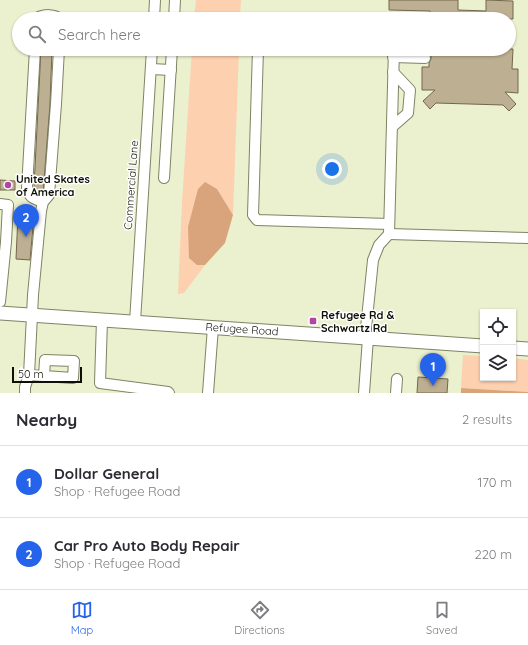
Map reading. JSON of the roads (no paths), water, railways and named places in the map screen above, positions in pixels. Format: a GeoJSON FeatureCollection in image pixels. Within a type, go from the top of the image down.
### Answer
{"type":"FeatureCollection","features":[{"type":"Feature","properties":{"kind":"main road","name":"Refugee Road"},"geometry":{"type":"LineString","coordinates":[[0,313],[480,346]]}},
{"type":"Feature","properties":{"kind":"main road"},"geometry":{"type":"LineString","coordinates":[[516,348],[528,350]]}},
{"type":"Feature","properties":{"kind":"street"},"geometry":{"type":"LineString","coordinates":[[154,12],[155,0]]}},
{"type":"Feature","properties":{"kind":"street"},"geometry":{"type":"LineString","coordinates":[[174,12],[175,0]]}},
{"type":"Feature","properties":{"kind":"street"},"geometry":{"type":"LineString","coordinates":[[35,56],[27,188],[28,194],[32,198],[43,202]]}},
{"type":"Feature","properties":{"kind":"street"},"geometry":{"type":"LineString","coordinates":[[25,393],[25,387],[29,375],[32,315],[43,202],[49,195],[58,56]]}},
{"type":"Feature","properties":{"kind":"street","name":"Commercial Lane"},"geometry":{"type":"LineString","coordinates":[[135,322],[152,56]]}},
{"type":"Feature","properties":{"kind":"street"},"geometry":{"type":"LineString","coordinates":[[164,178],[172,56]]}},
{"type":"Feature","properties":{"kind":"street"},"geometry":{"type":"LineString","coordinates":[[258,56],[253,215],[257,220],[528,238]]}},
{"type":"Feature","properties":{"kind":"street"},"geometry":{"type":"LineString","coordinates":[[364,393],[373,260],[379,245],[389,229],[394,56]]}},
{"type":"Feature","properties":{"kind":"street"},"geometry":{"type":"LineString","coordinates":[[413,56],[425,58]]}},
{"type":"Feature","properties":{"kind":"street"},"geometry":{"type":"LineString","coordinates":[[151,69],[171,70]]}},
{"type":"Feature","properties":{"kind":"street"},"geometry":{"type":"LineString","coordinates":[[392,127],[408,112],[410,90],[393,72]]}},
{"type":"Feature","properties":{"kind":"street"},"geometry":{"type":"LineString","coordinates":[[0,204],[8,205],[2,253],[0,302]]}},
{"type":"Feature","properties":{"kind":"street"},"geometry":{"type":"LineString","coordinates":[[102,320],[100,383],[169,393]]}},
{"type":"Feature","properties":{"kind":"street"},"geometry":{"type":"LineString","coordinates":[[208,393],[213,327]]}},
{"type":"Feature","properties":{"kind":"street"},"geometry":{"type":"LineString","coordinates":[[29,375],[44,376]]}},
{"type":"Feature","properties":{"kind":"street"},"geometry":{"type":"LineString","coordinates":[[396,393],[397,379]]}},
{"type":"Feature","properties":{"kind":"place","name":"United Skates of America"},"geometry":{"type":"Point","coordinates":[8,185]}},
{"type":"Feature","properties":{"kind":"place","name":"Car Pro Auto Body Repair"},"geometry":{"type":"Point","coordinates":[26,237]}},
{"type":"Feature","properties":{"kind":"place","name":"Refugee Rd & Schwartz Rd"},"geometry":{"type":"Point","coordinates":[313,321]}},
{"type":"Feature","properties":{"kind":"place","name":"Dollar General"},"geometry":{"type":"Point","coordinates":[433,386]}}]}
